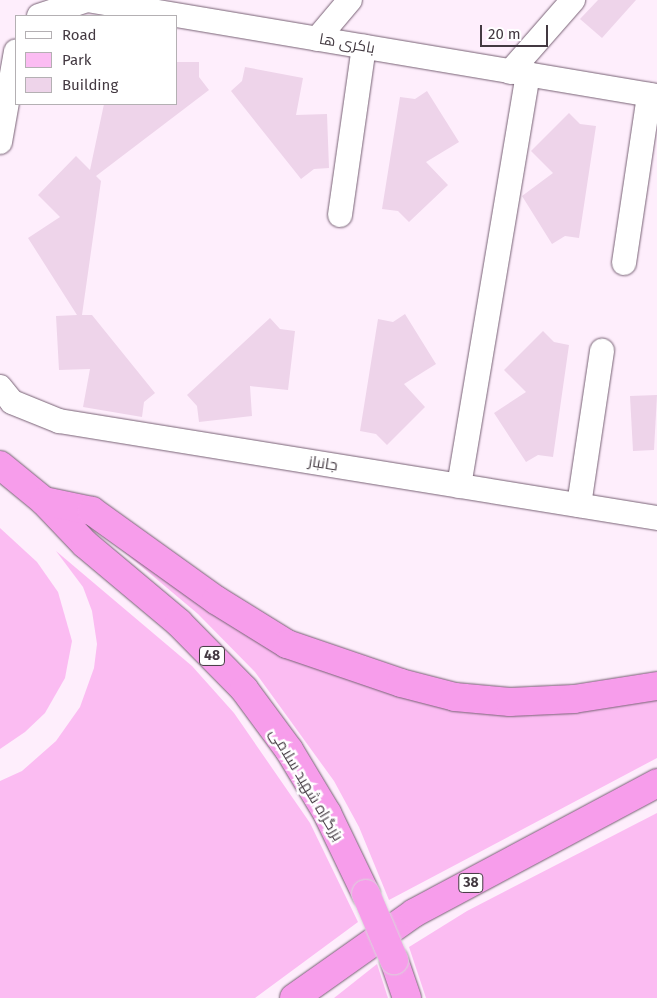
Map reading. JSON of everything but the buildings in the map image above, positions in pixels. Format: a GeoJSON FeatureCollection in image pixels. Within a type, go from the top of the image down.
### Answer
{"type":"FeatureCollection","features":[{"type":"Feature","properties":{"kind":"highway","name":"بزرگراه شهید سلامی"},"geometry":{"type":"LineString","coordinates":[[0,465],[44,501],[85,544],[179,623],[244,689],[289,750],[322,805],[366,894],[394,960],[407,998]]}},
{"type":"Feature","properties":{"kind":"highway"},"geometry":{"type":"LineString","coordinates":[[44,501],[92,511],[216,600],[287,644],[401,683],[455,697],[510,702],[574,699],[657,686]]}},
{"type":"Feature","properties":{"kind":"highway","name":"38"},"geometry":{"type":"LineString","coordinates":[[294,998],[357,950],[414,913],[657,783]]}},
{"type":"Feature","properties":{"kind":"street","name":"باکری ها"},"geometry":{"type":"LineString","coordinates":[[42,15],[87,0],[129,3],[316,39],[653,95]]}},
{"type":"Feature","properties":{"kind":"street"},"geometry":{"type":"LineString","coordinates":[[316,39],[350,0]]}},
{"type":"Feature","properties":{"kind":"street"},"geometry":{"type":"LineString","coordinates":[[459,486],[519,73],[572,0]]}},
{"type":"Feature","properties":{"kind":"street"},"geometry":{"type":"LineString","coordinates":[[340,215],[364,47]]}},
{"type":"Feature","properties":{"kind":"street"},"geometry":{"type":"LineString","coordinates":[[0,142],[15,56]]}},
{"type":"Feature","properties":{"kind":"street"},"geometry":{"type":"LineString","coordinates":[[624,263],[653,95]]}},
{"type":"Feature","properties":{"kind":"street"},"geometry":{"type":"LineString","coordinates":[[579,505],[602,351]]}},
{"type":"Feature","properties":{"kind":"street","name":"جانباز"},"geometry":{"type":"LineString","coordinates":[[0,387],[12,402],[59,421],[657,518]]}},
{"type":"Feature","properties":{"kind":"green space"},"geometry":{"type":"Polygon","coordinates":[[[90,523],[383,689],[657,695],[657,758],[389,900],[359,827],[334,781],[255,672],[198,614],[90,523]]]}},
{"type":"Feature","properties":{"kind":"green space"},"geometry":{"type":"Polygon","coordinates":[[[0,528],[37,562],[58,592],[72,641],[65,678],[45,713],[25,732],[0,749],[0,528]]]}},
{"type":"Feature","properties":{"kind":"green space"},"geometry":{"type":"Polygon","coordinates":[[[56,551],[192,666],[234,713],[310,823],[358,922],[255,998],[0,998],[0,781],[22,771],[56,741],[80,707],[94,668],[97,644],[92,611],[83,587],[56,551]]]}},
{"type":"Feature","properties":{"kind":"green space"},"geometry":{"type":"Polygon","coordinates":[[[657,813],[657,998],[426,998],[409,947],[467,911],[657,813]]]}},
{"type":"Feature","properties":{"kind":"green space"},"geometry":{"type":"Polygon","coordinates":[[[377,964],[388,998],[334,998],[377,964]]]}}]}
